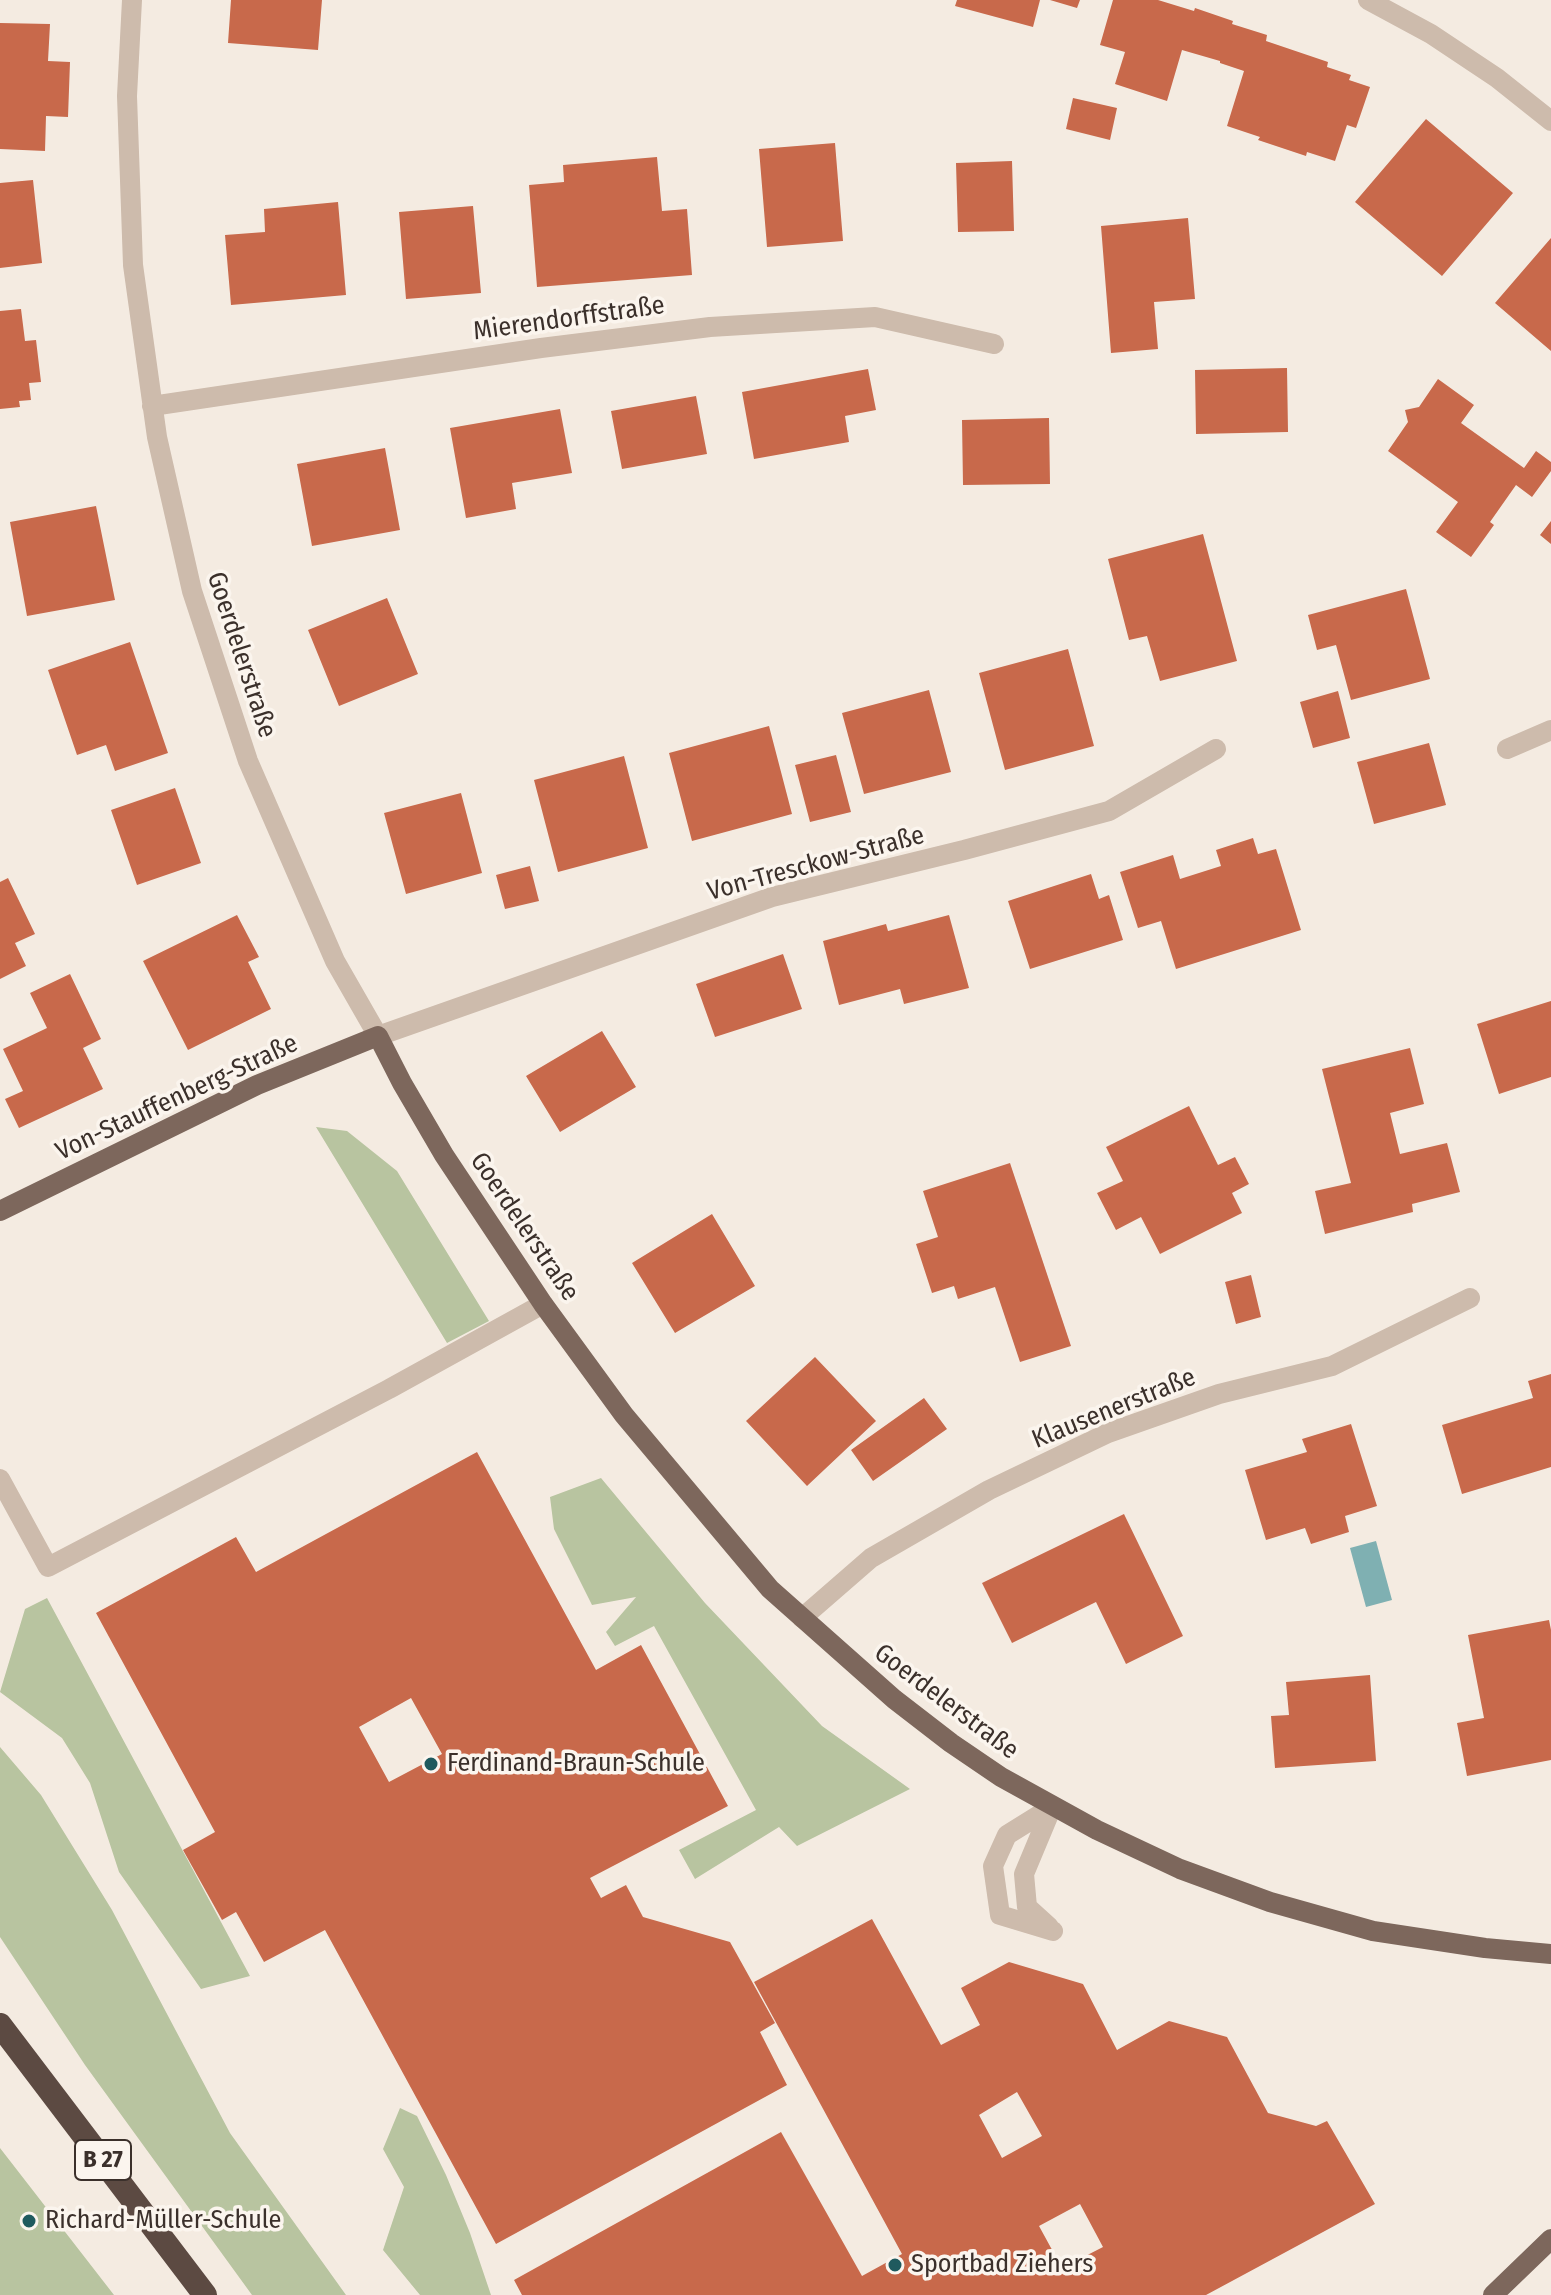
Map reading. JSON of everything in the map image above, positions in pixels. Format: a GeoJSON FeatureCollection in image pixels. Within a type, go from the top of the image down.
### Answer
{"type":"FeatureCollection","features":[{"type":"Feature","properties":{"kind":"highway","name":"B 27"},"geometry":{"type":"LineString","coordinates":[[0,2025],[205,2295]]}},
{"type":"Feature","properties":{"kind":"main road","name":"Von-Stauffenberg-Straße"},"geometry":{"type":"LineString","coordinates":[[0,1211],[257,1085],[378,1036]]}},
{"type":"Feature","properties":{"kind":"main road","name":"Goerdelerstraße"},"geometry":{"type":"LineString","coordinates":[[378,1036],[444,1155],[543,1304],[624,1415],[770,1589],[894,1699],[1001,1777],[1052,1807],[1180,1869],[1270,1902],[1373,1931],[1485,1948],[1551,1954]]}},
{"type":"Feature","properties":{"kind":"main road"},"geometry":{"type":"LineString","coordinates":[[1493,2295],[1551,2239]]}},
{"type":"Feature","properties":{"kind":"street","name":"Goerdelerstraße"},"geometry":{"type":"LineString","coordinates":[[132,0],[127,96],[133,265],[157,437],[192,591],[248,761],[335,961],[378,1036]]}},
{"type":"Feature","properties":{"kind":"street"},"geometry":{"type":"LineString","coordinates":[[1368,0],[1431,34],[1497,78],[1551,121]]}},
{"type":"Feature","properties":{"kind":"street","name":"Mierendorffstraße"},"geometry":{"type":"LineString","coordinates":[[152,406],[541,348],[710,327],[875,317],[994,344]]}},
{"type":"Feature","properties":{"kind":"street"},"geometry":{"type":"LineString","coordinates":[[1507,749],[1551,730]]}},
{"type":"Feature","properties":{"kind":"street","name":"Von-Tresckow-Straße"},"geometry":{"type":"LineString","coordinates":[[378,1036],[772,897],[1109,811],[1216,749]]}},
{"type":"Feature","properties":{"kind":"street","name":"Klausenerstraße"},"geometry":{"type":"LineString","coordinates":[[802,1618],[871,1558],[989,1490],[1108,1433],[1219,1394],[1332,1366],[1470,1298]]}},
{"type":"Feature","properties":{"kind":"street"},"geometry":{"type":"LineString","coordinates":[[0,1479],[48,1567],[389,1389],[543,1304]]}},
{"type":"Feature","properties":{"kind":"street"},"geometry":{"type":"LineString","coordinates":[[1052,1807],[1024,1874],[1027,1907],[1053,1931],[1000,1915],[993,1866],[1007,1835],[1052,1807]]}},
{"type":"Feature","properties":{"kind":"green space"},"geometry":{"type":"Polygon","coordinates":[[[316,1127],[347,1131],[397,1171],[489,1321],[447,1343],[316,1127]]]}},
{"type":"Feature","properties":{"kind":"green space"},"geometry":{"type":"Polygon","coordinates":[[[601,1478],[705,1603],[822,1726],[910,1789],[797,1846],[779,1827],[695,1879],[679,1850],[756,1810],[654,1626],[615,1646],[606,1632],[636,1597],[592,1605],[554,1529],[550,1497],[601,1478]]]}},
{"type":"Feature","properties":{"kind":"green space"},"geometry":{"type":"Polygon","coordinates":[[[47,1598],[250,1976],[201,1989],[119,1872],[90,1783],[62,1738],[0,1692],[25,1609],[47,1598]]]}},
{"type":"Feature","properties":{"kind":"green space"},"geometry":{"type":"Polygon","coordinates":[[[0,1747],[41,1795],[112,1910],[230,2133],[346,2295],[252,2295],[85,2065],[0,1937],[0,1747]]]}},
{"type":"Feature","properties":{"kind":"green space"},"geometry":{"type":"Polygon","coordinates":[[[400,2108],[417,2116],[446,2175],[491,2295],[420,2295],[383,2250],[404,2187],[383,2149],[400,2108]]]}},
{"type":"Feature","properties":{"kind":"green space","name":"Richard-Müller-Schule"},"geometry":{"type":"Polygon","coordinates":[[[0,2148],[114,2295],[0,2295],[0,2148]]]}},
{"type":"Feature","properties":{"kind":"water"},"geometry":{"type":"Polygon","coordinates":[[[1376,1541],[1392,1600],[1366,1607],[1350,1548],[1376,1541]]]}},
{"type":"Feature","properties":{"kind":"building"},"geometry":{"type":"Polygon","coordinates":[[[231,0],[322,0],[318,50],[228,43],[231,0]]]}},
{"type":"Feature","properties":{"kind":"building"},"geometry":{"type":"Polygon","coordinates":[[[957,0],[1040,0],[1033,27],[955,6],[957,0]]]}},
{"type":"Feature","properties":{"kind":"building"},"geometry":{"type":"Polygon","coordinates":[[[1050,0],[1080,0],[1077,8],[1050,0]]]}},
{"type":"Feature","properties":{"kind":"building"},"geometry":{"type":"Polygon","coordinates":[[[1113,0],[1158,0],[1194,11],[1195,8],[1267,35],[1266,41],[1328,62],[1327,67],[1351,75],[1349,80],[1370,87],[1356,128],[1347,125],[1335,161],[1307,152],[1306,156],[1258,140],[1260,137],[1227,126],[1244,71],[1182,50],[1167,101],[1115,84],[1125,52],[1100,45],[1113,0]]]}},
{"type":"Feature","properties":{"kind":"building"},"geometry":{"type":"Polygon","coordinates":[[[0,23],[50,24],[48,61],[70,62],[68,117],[46,116],[45,151],[0,149],[0,23]]]}},
{"type":"Feature","properties":{"kind":"building"},"geometry":{"type":"Polygon","coordinates":[[[1073,98],[1117,108],[1110,140],[1066,129],[1073,98]]]}},
{"type":"Feature","properties":{"kind":"building"},"geometry":{"type":"Polygon","coordinates":[[[1426,119],[1513,193],[1442,276],[1355,202],[1426,119]]]}},
{"type":"Feature","properties":{"kind":"building"},"geometry":{"type":"Polygon","coordinates":[[[835,143],[843,241],[767,247],[759,149],[835,143]]]}},
{"type":"Feature","properties":{"kind":"building"},"geometry":{"type":"Polygon","coordinates":[[[657,157],[662,211],[687,209],[692,275],[537,287],[529,185],[564,182],[563,165],[657,157]]]}},
{"type":"Feature","properties":{"kind":"building"},"geometry":{"type":"Polygon","coordinates":[[[1012,161],[1014,231],[958,232],[956,163],[1012,161]]]}},
{"type":"Feature","properties":{"kind":"building"},"geometry":{"type":"Polygon","coordinates":[[[33,180],[42,263],[0,268],[0,183],[33,180]]]}},
{"type":"Feature","properties":{"kind":"building"},"geometry":{"type":"Polygon","coordinates":[[[338,202],[346,295],[231,305],[225,235],[265,232],[264,209],[338,202]]]}},
{"type":"Feature","properties":{"kind":"building"},"geometry":{"type":"Polygon","coordinates":[[[473,206],[481,293],[406,299],[399,212],[473,206]]]}},
{"type":"Feature","properties":{"kind":"building"},"geometry":{"type":"Polygon","coordinates":[[[1188,218],[1195,299],[1154,302],[1158,349],[1111,353],[1101,226],[1188,218]]]}},
{"type":"Feature","properties":{"kind":"building"},"geometry":{"type":"Polygon","coordinates":[[[1551,238],[1551,351],[1495,303],[1551,238]]]}},
{"type":"Feature","properties":{"kind":"building"},"geometry":{"type":"Polygon","coordinates":[[[21,309],[25,341],[36,340],[41,382],[29,383],[31,400],[19,401],[20,407],[0,409],[0,311],[21,309]]]}},
{"type":"Feature","properties":{"kind":"building"},"geometry":{"type":"Polygon","coordinates":[[[1287,368],[1288,432],[1196,434],[1195,370],[1287,368]]]}},
{"type":"Feature","properties":{"kind":"building"},"geometry":{"type":"Polygon","coordinates":[[[868,369],[876,410],[845,416],[849,442],[754,459],[742,392],[868,369]]]}},
{"type":"Feature","properties":{"kind":"building"},"geometry":{"type":"Polygon","coordinates":[[[1438,379],[1474,405],[1461,423],[1524,468],[1536,451],[1551,462],[1551,471],[1532,497],[1516,485],[1490,522],[1494,525],[1471,557],[1436,532],[1458,502],[1388,451],[1408,422],[1405,410],[1419,407],[1438,379]]]}},
{"type":"Feature","properties":{"kind":"building"},"geometry":{"type":"Polygon","coordinates":[[[696,396],[707,454],[622,469],[611,411],[696,396]]]}},
{"type":"Feature","properties":{"kind":"building"},"geometry":{"type":"Polygon","coordinates":[[[560,409],[572,473],[512,483],[516,509],[466,518],[450,428],[560,409]]]}},
{"type":"Feature","properties":{"kind":"building"},"geometry":{"type":"Polygon","coordinates":[[[1049,418],[1050,484],[963,485],[962,420],[1049,418]]]}},
{"type":"Feature","properties":{"kind":"building"},"geometry":{"type":"Polygon","coordinates":[[[385,448],[400,530],[312,546],[297,464],[385,448]]]}},
{"type":"Feature","properties":{"kind":"building"},"geometry":{"type":"Polygon","coordinates":[[[96,506],[115,600],[27,616],[10,522],[96,506]]]}},
{"type":"Feature","properties":{"kind":"building"},"geometry":{"type":"Polygon","coordinates":[[[1551,521],[1551,544],[1540,535],[1551,521]]]}},
{"type":"Feature","properties":{"kind":"building"},"geometry":{"type":"Polygon","coordinates":[[[1203,534],[1237,661],[1160,681],[1147,636],[1129,640],[1108,559],[1203,534]]]}},
{"type":"Feature","properties":{"kind":"building"},"geometry":{"type":"Polygon","coordinates":[[[1406,589],[1430,679],[1351,700],[1336,645],[1317,650],[1308,615],[1406,589]]]}},
{"type":"Feature","properties":{"kind":"building"},"geometry":{"type":"Polygon","coordinates":[[[387,598],[418,674],[339,706],[308,630],[387,598]]]}},
{"type":"Feature","properties":{"kind":"building"},"geometry":{"type":"Polygon","coordinates":[[[130,642],[168,753],[115,771],[106,745],[77,755],[48,670],[130,642]]]}},
{"type":"Feature","properties":{"kind":"building"},"geometry":{"type":"Polygon","coordinates":[[[1068,649],[1094,746],[1005,770],[979,673],[1068,649]]]}},
{"type":"Feature","properties":{"kind":"building"},"geometry":{"type":"Polygon","coordinates":[[[929,690],[951,772],[864,794],[842,713],[929,690]]]}},
{"type":"Feature","properties":{"kind":"building"},"geometry":{"type":"Polygon","coordinates":[[[1338,691],[1350,738],[1313,748],[1300,702],[1338,691]]]}},
{"type":"Feature","properties":{"kind":"building"},"geometry":{"type":"Polygon","coordinates":[[[769,726],[792,814],[692,841],[669,753],[769,726]]]}},
{"type":"Feature","properties":{"kind":"building"},"geometry":{"type":"Polygon","coordinates":[[[1429,743],[1446,805],[1374,824],[1357,762],[1429,743]]]}},
{"type":"Feature","properties":{"kind":"building"},"geometry":{"type":"Polygon","coordinates":[[[836,755],[851,812],[810,822],[795,765],[836,755]]]}},
{"type":"Feature","properties":{"kind":"building"},"geometry":{"type":"Polygon","coordinates":[[[624,756],[648,848],[558,872],[534,780],[624,756]]]}},
{"type":"Feature","properties":{"kind":"building"},"geometry":{"type":"Polygon","coordinates":[[[175,788],[201,863],[137,885],[111,810],[175,788]]]}},
{"type":"Feature","properties":{"kind":"building"},"geometry":{"type":"Polygon","coordinates":[[[461,793],[482,873],[406,894],[384,813],[461,793]]]}},
{"type":"Feature","properties":{"kind":"building"},"geometry":{"type":"Polygon","coordinates":[[[1253,838],[1258,854],[1276,849],[1301,930],[1176,969],[1161,921],[1138,928],[1120,872],[1173,855],[1180,879],[1221,866],[1216,850],[1253,838]]]}},
{"type":"Feature","properties":{"kind":"building"},"geometry":{"type":"Polygon","coordinates":[[[530,866],[539,901],[505,909],[496,875],[530,866]]]}},
{"type":"Feature","properties":{"kind":"building"},"geometry":{"type":"Polygon","coordinates":[[[1091,874],[1099,899],[1109,895],[1123,940],[1030,969],[1008,901],[1091,874]]]}},
{"type":"Feature","properties":{"kind":"building"},"geometry":{"type":"Polygon","coordinates":[[[8,878],[35,934],[15,943],[26,966],[0,979],[0,882],[8,878]]]}},
{"type":"Feature","properties":{"kind":"building"},"geometry":{"type":"Polygon","coordinates":[[[237,915],[259,957],[248,962],[271,1009],[188,1050],[143,961],[237,915]]]}},
{"type":"Feature","properties":{"kind":"building"},"geometry":{"type":"Polygon","coordinates":[[[949,915],[969,988],[904,1004],[900,989],[839,1005],[823,941],[886,924],[888,931],[949,915]]]}},
{"type":"Feature","properties":{"kind":"building"},"geometry":{"type":"Polygon","coordinates":[[[783,954],[802,1009],[715,1037],[696,984],[783,954]]]}},
{"type":"Feature","properties":{"kind":"building"},"geometry":{"type":"Polygon","coordinates":[[[70,974],[101,1039],[83,1048],[103,1089],[19,1128],[5,1099],[23,1091],[3,1049],[47,1028],[30,993],[70,974]]]}},
{"type":"Feature","properties":{"kind":"building"},"geometry":{"type":"Polygon","coordinates":[[[1551,1001],[1551,1077],[1499,1094],[1477,1024],[1551,1001]]]}},
{"type":"Feature","properties":{"kind":"building"},"geometry":{"type":"Polygon","coordinates":[[[602,1031],[636,1087],[560,1132],[526,1076],[602,1031]]]}},
{"type":"Feature","properties":{"kind":"building"},"geometry":{"type":"Polygon","coordinates":[[[1410,1048],[1424,1104],[1390,1113],[1400,1154],[1447,1143],[1460,1192],[1412,1204],[1413,1212],[1325,1234],[1315,1191],[1351,1183],[1322,1069],[1410,1048]]]}},
{"type":"Feature","properties":{"kind":"building"},"geometry":{"type":"Polygon","coordinates":[[[1189,1106],[1218,1165],[1235,1157],[1249,1184],[1232,1193],[1242,1213],[1160,1254],[1141,1217],[1116,1230],[1097,1193],[1123,1181],[1106,1147],[1189,1106]]]}},
{"type":"Feature","properties":{"kind":"building"},"geometry":{"type":"Polygon","coordinates":[[[1010,1163],[1071,1346],[1020,1362],[995,1287],[958,1299],[954,1286],[932,1293],[916,1244],[938,1237],[923,1191],[1010,1163]]]}},
{"type":"Feature","properties":{"kind":"building"},"geometry":{"type":"Polygon","coordinates":[[[712,1214],[755,1286],[675,1333],[632,1263],[712,1214]]]}},
{"type":"Feature","properties":{"kind":"building"},"geometry":{"type":"Polygon","coordinates":[[[1251,1275],[1261,1317],[1236,1324],[1225,1282],[1251,1275]]]}},
{"type":"Feature","properties":{"kind":"building"},"geometry":{"type":"Polygon","coordinates":[[[815,1357],[876,1421],[807,1486],[746,1421],[815,1357]]]}},
{"type":"Feature","properties":{"kind":"building"},"geometry":{"type":"Polygon","coordinates":[[[1551,1374],[1551,1467],[1462,1494],[1442,1425],[1533,1398],[1528,1381],[1551,1374]]]}},
{"type":"Feature","properties":{"kind":"building"},"geometry":{"type":"Polygon","coordinates":[[[924,1398],[947,1429],[873,1481],[851,1450],[924,1398]]]}},
{"type":"Feature","properties":{"kind":"building"},"geometry":{"type":"Polygon","coordinates":[[[1351,1424],[1377,1506],[1345,1516],[1349,1532],[1311,1544],[1305,1528],[1266,1540],[1245,1470],[1307,1452],[1302,1439],[1351,1424]]]}},
{"type":"Feature","properties":{"kind":"building"},"geometry":{"type":"Polygon","coordinates":[[[477,1452],[596,1670],[641,1645],[728,1806],[590,1878],[601,1898],[626,1885],[643,1917],[730,1942],[775,2023],[760,2032],[787,2085],[496,2244],[325,1930],[264,1962],[236,1912],[222,1920],[183,1850],[215,1832],[96,1613],[236,1537],[256,1572],[477,1452]],[[411,1698],[359,1727],[389,1782],[442,1754],[411,1698]]]}},
{"type":"Feature","properties":{"kind":"building"},"geometry":{"type":"Polygon","coordinates":[[[1124,1514],[1183,1636],[1126,1664],[1096,1602],[1012,1643],[982,1583],[1124,1514]]]}},
{"type":"Feature","properties":{"kind":"building"},"geometry":{"type":"Polygon","coordinates":[[[1549,1620],[1551,1760],[1467,1776],[1457,1723],[1484,1718],[1468,1635],[1549,1620]]]}},
{"type":"Feature","properties":{"kind":"building"},"geometry":{"type":"Polygon","coordinates":[[[1370,1675],[1376,1761],[1275,1768],[1271,1716],[1289,1715],[1286,1682],[1370,1675]]]}},
{"type":"Feature","properties":{"kind":"building"},"geometry":{"type":"Polygon","coordinates":[[[872,1919],[941,2045],[980,2025],[961,1988],[1009,1962],[1083,1984],[1117,2050],[1169,2021],[1227,2037],[1268,2113],[1316,2126],[1327,2121],[1375,2204],[1206,2295],[522,2295],[514,2280],[781,2132],[862,2276],[902,2254],[754,1982],[872,1919]],[[1017,2092],[979,2115],[1002,2158],[1042,2136],[1017,2092]],[[1080,2204],[1039,2226],[1062,2268],[1103,2247],[1080,2204]]]}},
{"type":"Feature","properties":{"kind":"place","name":"Ferdinand-Braun-Schule"},"geometry":{"type":"Point","coordinates":[431,1764]}},
{"type":"Feature","properties":{"kind":"place","name":"Richard-Müller-Schule"},"geometry":{"type":"Point","coordinates":[29,2221]}},
{"type":"Feature","properties":{"kind":"place","name":"Sportbad Ziehers"},"geometry":{"type":"Point","coordinates":[895,2265]}}]}
